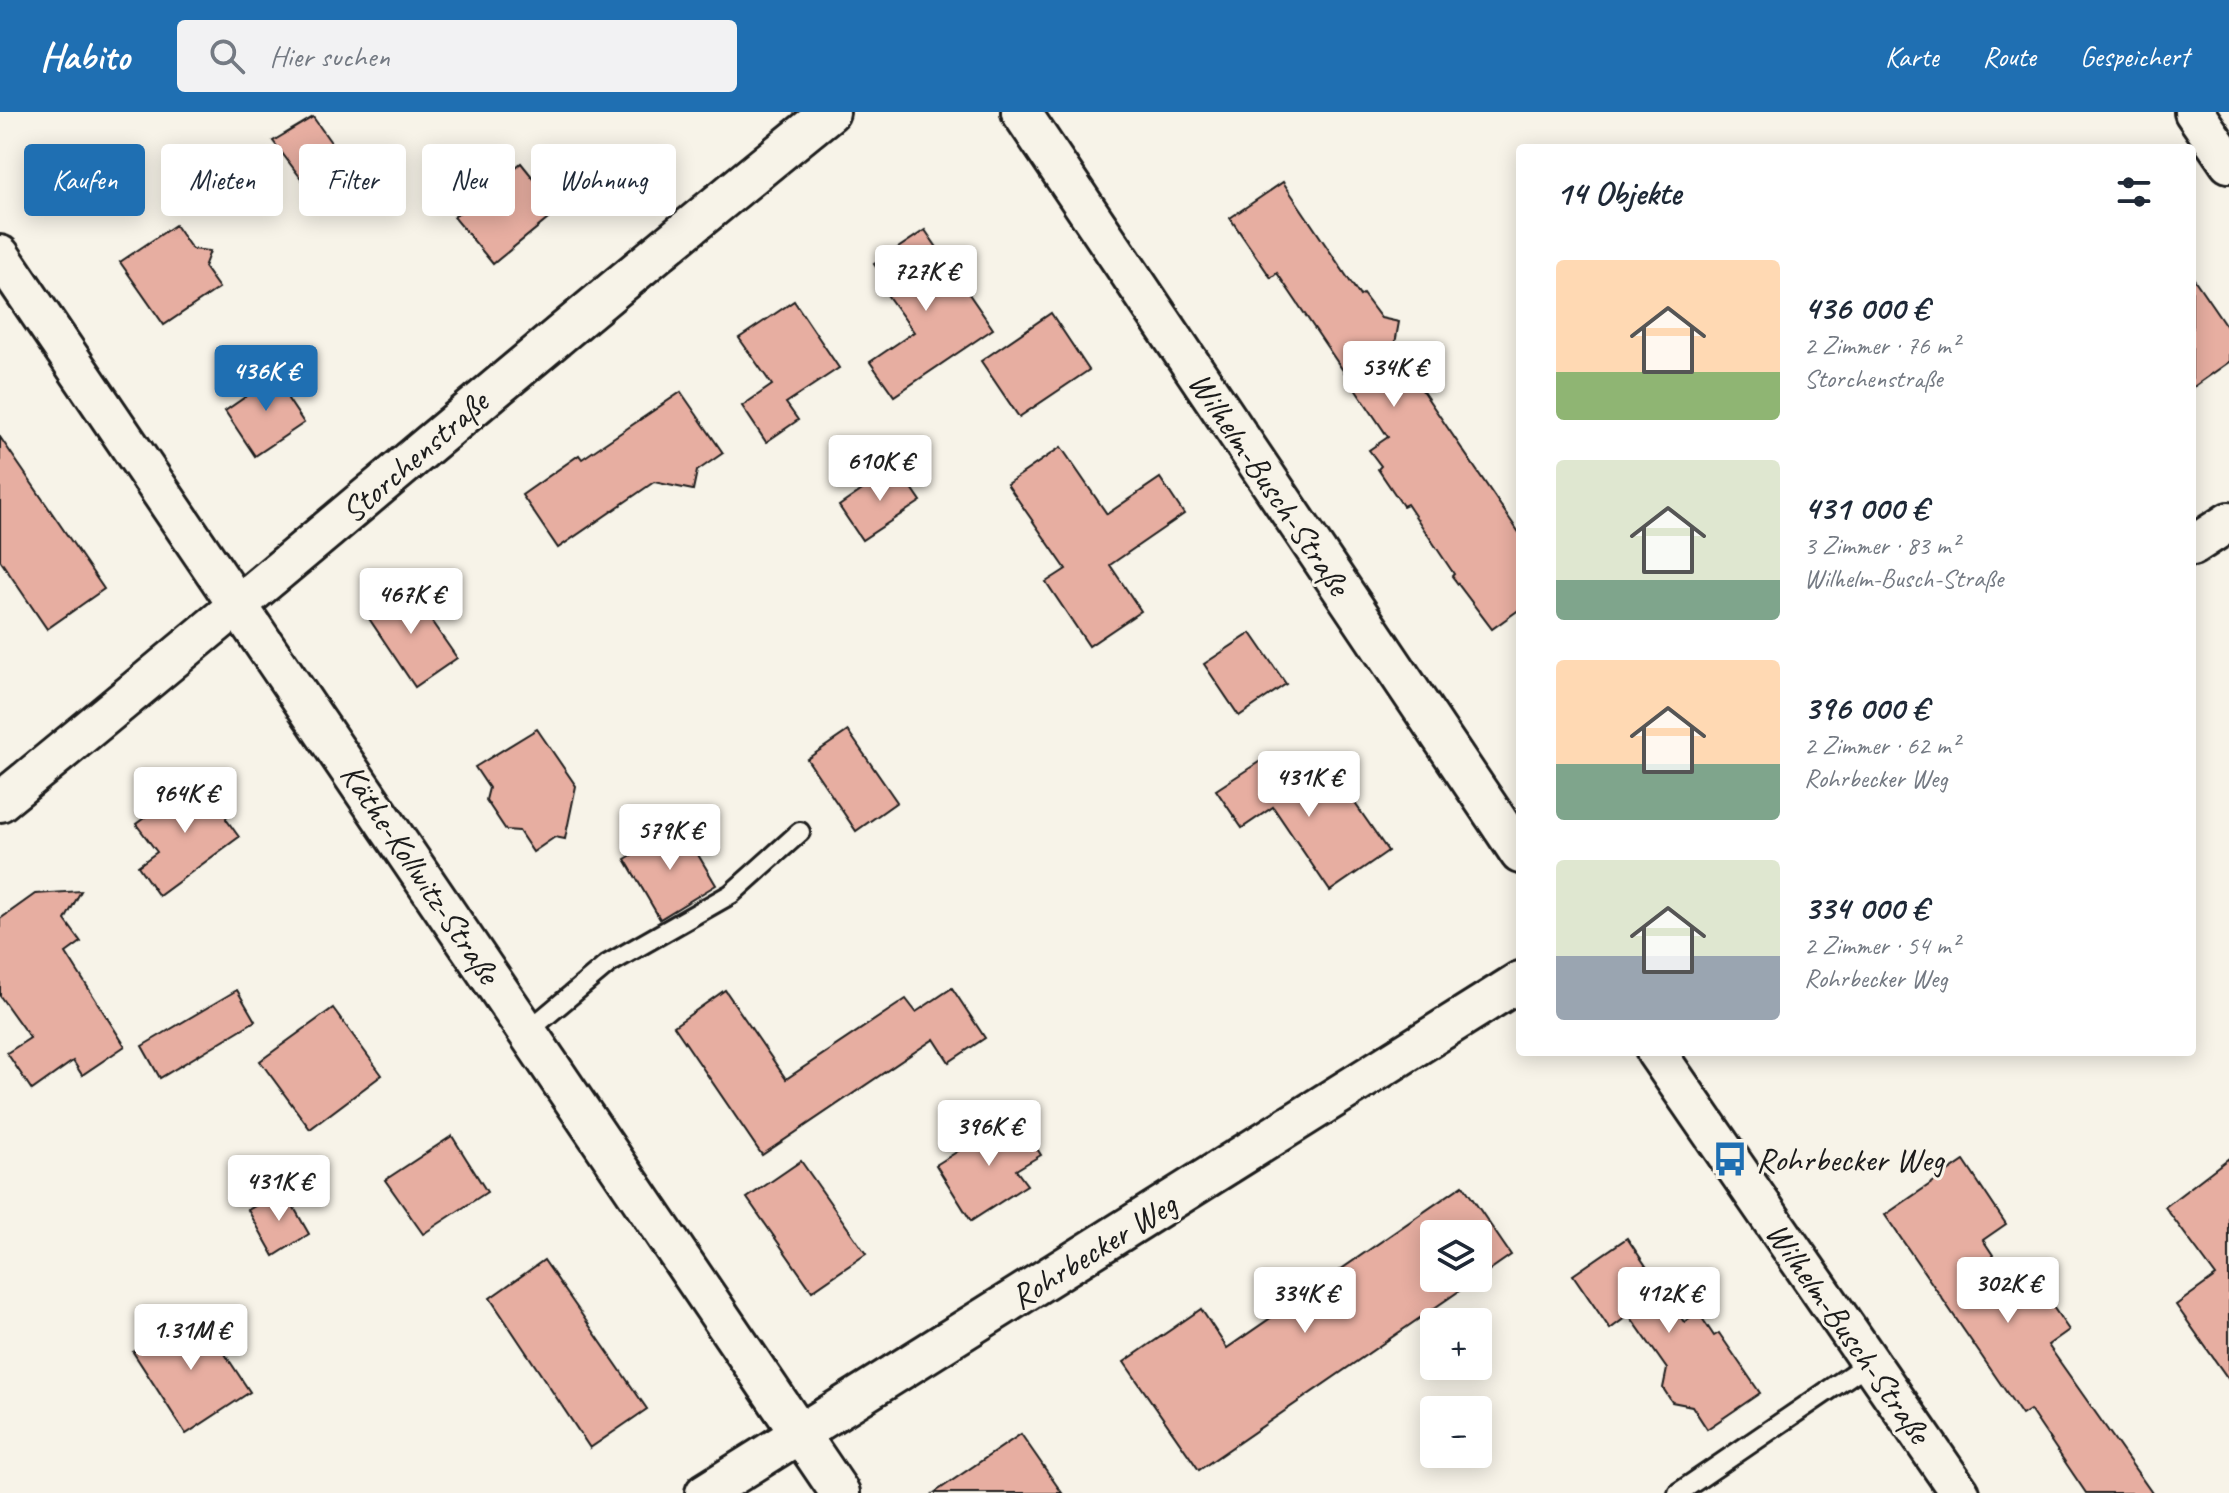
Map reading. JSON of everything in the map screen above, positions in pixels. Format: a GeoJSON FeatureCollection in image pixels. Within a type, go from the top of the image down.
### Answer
{"type":"FeatureCollection","features":[{"type":"Feature","properties":{"kind":"street","name":"Storchenstraße"},"geometry":{"type":"LineString","coordinates":[[0,802],[240,606],[592,305],[830,112]]}},
{"type":"Feature","properties":{"kind":"street","name":"Wilhelm-Busch-Straße"},"geometry":{"type":"LineString","coordinates":[[1021,112],[1516,848]]}},
{"type":"Feature","properties":{"kind":"street"},"geometry":{"type":"LineString","coordinates":[[2194,112],[2229,163]]}},
{"type":"Feature","properties":{"kind":"street","name":"Käthe-Kollwitz-Straße"},"geometry":{"type":"LineString","coordinates":[[0,255],[840,1493]]}},
{"type":"Feature","properties":{"kind":"street"},"geometry":{"type":"LineString","coordinates":[[2196,543],[2229,522]]}},
{"type":"Feature","properties":{"kind":"street","name":"Rohrbecker Weg"},"geometry":{"type":"LineString","coordinates":[[705,1493],[1516,984]]}},
{"type":"Feature","properties":{"kind":"street","name":"Wilhelm-Busch-Straße"},"geometry":{"type":"LineString","coordinates":[[1659,1056],[1960,1493]]}},
{"type":"Feature","properties":{"kind":"lane"},"geometry":{"type":"LineString","coordinates":[[527,1032],[608,964],[731,894],[800,832]]}},
{"type":"Feature","properties":{"kind":"lane"},"geometry":{"type":"LineString","coordinates":[[1678,1493],[1870,1362]]}},
{"type":"Feature","properties":{"kind":"building"},"geometry":{"type":"Polygon","coordinates":[[[313,117],[332,144],[299,144],[299,176],[283,154],[283,144],[273,141],[313,117]]]}},
{"type":"Feature","properties":{"kind":"building"},"geometry":{"type":"Polygon","coordinates":[[[521,163],[531,175],[531,216],[552,216],[493,264],[454,217],[515,216],[515,168],[521,163]]]}},
{"type":"Feature","properties":{"kind":"building"},"geometry":{"type":"Polygon","coordinates":[[[1283,182],[1360,296],[1363,294],[1381,318],[1399,322],[1394,349],[1516,528],[1516,612],[1492,629],[1452,576],[1454,574],[1407,504],[1403,506],[1378,469],[1381,466],[1369,450],[1388,437],[1277,273],[1271,278],[1230,218],[1283,182]]]}},
{"type":"Feature","properties":{"kind":"building"},"geometry":{"type":"Polygon","coordinates":[[[175,225],[192,249],[210,251],[204,267],[219,288],[164,325],[120,262],[175,225]]]}},
{"type":"Feature","properties":{"kind":"building"},"geometry":{"type":"Polygon","coordinates":[[[925,230],[993,329],[894,396],[870,362],[914,332],[885,292],[890,288],[874,264],[925,230]]]}},
{"type":"Feature","properties":{"kind":"building"},"geometry":{"type":"Polygon","coordinates":[[[2196,282],[2229,330],[2229,362],[2196,385],[2196,282]]]}},
{"type":"Feature","properties":{"kind":"building"},"geometry":{"type":"Polygon","coordinates":[[[794,301],[839,368],[786,403],[798,420],[766,442],[742,406],[772,385],[739,338],[794,301]]]}},
{"type":"Feature","properties":{"kind":"building"},"geometry":{"type":"Polygon","coordinates":[[[1051,313],[1089,370],[1019,417],[981,361],[1051,313]]]}},
{"type":"Feature","properties":{"kind":"building"},"geometry":{"type":"Polygon","coordinates":[[[294,363],[288,399],[304,423],[255,456],[225,411],[294,363]]]}},
{"type":"Feature","properties":{"kind":"building"},"geometry":{"type":"Polygon","coordinates":[[[681,392],[723,453],[697,471],[693,490],[654,482],[558,548],[522,495],[579,455],[582,459],[681,392]]]}},
{"type":"Feature","properties":{"kind":"building"},"geometry":{"type":"Polygon","coordinates":[[[0,437],[104,589],[47,629],[0,560],[0,437]]]}},
{"type":"Feature","properties":{"kind":"building"},"geometry":{"type":"Polygon","coordinates":[[[1061,447],[1107,514],[1160,478],[1184,514],[1110,565],[1141,611],[1089,646],[1046,582],[1066,569],[1007,484],[1061,447]]]}},
{"type":"Feature","properties":{"kind":"building"},"geometry":{"type":"Polygon","coordinates":[[[897,466],[921,501],[862,540],[839,506],[897,466]]]}},
{"type":"Feature","properties":{"kind":"building"},"geometry":{"type":"Polygon","coordinates":[[[407,586],[457,658],[415,687],[366,614],[407,586]]]}},
{"type":"Feature","properties":{"kind":"building"},"geometry":{"type":"Polygon","coordinates":[[[1251,633],[1286,684],[1239,716],[1204,664],[1251,633]]]}},
{"type":"Feature","properties":{"kind":"building"},"geometry":{"type":"Polygon","coordinates":[[[537,729],[576,786],[565,839],[555,837],[533,852],[519,831],[506,830],[486,800],[489,788],[475,767],[537,729]]]}},
{"type":"Feature","properties":{"kind":"building"},"geometry":{"type":"Polygon","coordinates":[[[848,731],[897,802],[856,831],[807,759],[848,731]]]}},
{"type":"Feature","properties":{"kind":"building"},"geometry":{"type":"Polygon","coordinates":[[[1265,758],[1290,793],[1329,766],[1388,851],[1330,891],[1273,807],[1242,828],[1216,790],[1265,758]]]}},
{"type":"Feature","properties":{"kind":"building"},"geometry":{"type":"Polygon","coordinates":[[[197,779],[211,797],[230,800],[226,819],[239,837],[159,896],[138,866],[157,852],[136,824],[197,779]]]}},
{"type":"Feature","properties":{"kind":"building"},"geometry":{"type":"Polygon","coordinates":[[[681,826],[716,885],[660,919],[625,859],[681,826]]]}},
{"type":"Feature","properties":{"kind":"building"},"geometry":{"type":"Polygon","coordinates":[[[81,891],[65,920],[81,942],[66,953],[125,1046],[82,1075],[73,1061],[32,1090],[7,1053],[30,1038],[0,996],[0,919],[35,894],[81,891]]]}},
{"type":"Feature","properties":{"kind":"building"},"geometry":{"type":"Polygon","coordinates":[[[952,988],[985,1038],[949,1062],[934,1039],[762,1155],[674,1026],[725,990],[786,1079],[906,999],[916,1012],[952,988]]]}},
{"type":"Feature","properties":{"kind":"building"},"geometry":{"type":"Polygon","coordinates":[[[237,990],[255,1021],[160,1078],[142,1046],[237,990]]]}},
{"type":"Feature","properties":{"kind":"building"},"geometry":{"type":"Polygon","coordinates":[[[333,1008],[382,1075],[310,1129],[260,1061],[333,1008]]]}},
{"type":"Feature","properties":{"kind":"building"},"geometry":{"type":"Polygon","coordinates":[[[1015,1115],[1041,1155],[1016,1170],[1027,1185],[971,1221],[936,1165],[1015,1115]]]}},
{"type":"Feature","properties":{"kind":"building"},"geometry":{"type":"Polygon","coordinates":[[[452,1136],[487,1192],[423,1234],[385,1180],[452,1136]]]}},
{"type":"Feature","properties":{"kind":"building"},"geometry":{"type":"Polygon","coordinates":[[[2229,1158],[2229,1380],[2176,1305],[2216,1276],[2165,1207],[2229,1158]]]}},
{"type":"Feature","properties":{"kind":"building"},"geometry":{"type":"Polygon","coordinates":[[[801,1161],[866,1254],[812,1291],[747,1198],[801,1161]]]}},
{"type":"Feature","properties":{"kind":"building"},"geometry":{"type":"Polygon","coordinates":[[[1964,1161],[2006,1224],[1983,1240],[2027,1306],[2044,1294],[2069,1330],[2048,1345],[2152,1493],[2086,1493],[2030,1410],[2022,1415],[1885,1215],[1964,1161]]]}},
{"type":"Feature","properties":{"kind":"building"},"geometry":{"type":"Polygon","coordinates":[[[1463,1185],[1487,1220],[1420,1220],[1420,1292],[1458,1292],[1434,1308],[1420,1308],[1420,1318],[1199,1470],[1124,1362],[1201,1309],[1227,1348],[1463,1185]]]}},
{"type":"Feature","properties":{"kind":"building"},"geometry":{"type":"Polygon","coordinates":[[[284,1190],[309,1234],[274,1256],[248,1210],[284,1190]]]}},
{"type":"Feature","properties":{"kind":"building"},"geometry":{"type":"Polygon","coordinates":[[[1492,1227],[1511,1255],[1492,1268],[1492,1227]]]}},
{"type":"Feature","properties":{"kind":"building"},"geometry":{"type":"Polygon","coordinates":[[[1627,1238],[1684,1322],[1698,1312],[1714,1336],[1719,1333],[1760,1393],[1707,1429],[1692,1406],[1672,1402],[1663,1388],[1667,1369],[1629,1315],[1610,1329],[1573,1275],[1627,1238]]]}},
{"type":"Feature","properties":{"kind":"building"},"geometry":{"type":"Polygon","coordinates":[[[544,1260],[647,1409],[590,1448],[490,1298],[544,1260]]]}},
{"type":"Feature","properties":{"kind":"building"},"geometry":{"type":"Polygon","coordinates":[[[196,1310],[250,1392],[186,1434],[133,1352],[196,1310]]]}},
{"type":"Feature","properties":{"kind":"building"},"geometry":{"type":"Polygon","coordinates":[[[1021,1434],[1062,1493],[934,1493],[1021,1434]]]}},
{"type":"Feature","properties":{"kind":"place","name":"Rohrbecker Weg"},"geometry":{"type":"Point","coordinates":[1730,1159]}}]}
